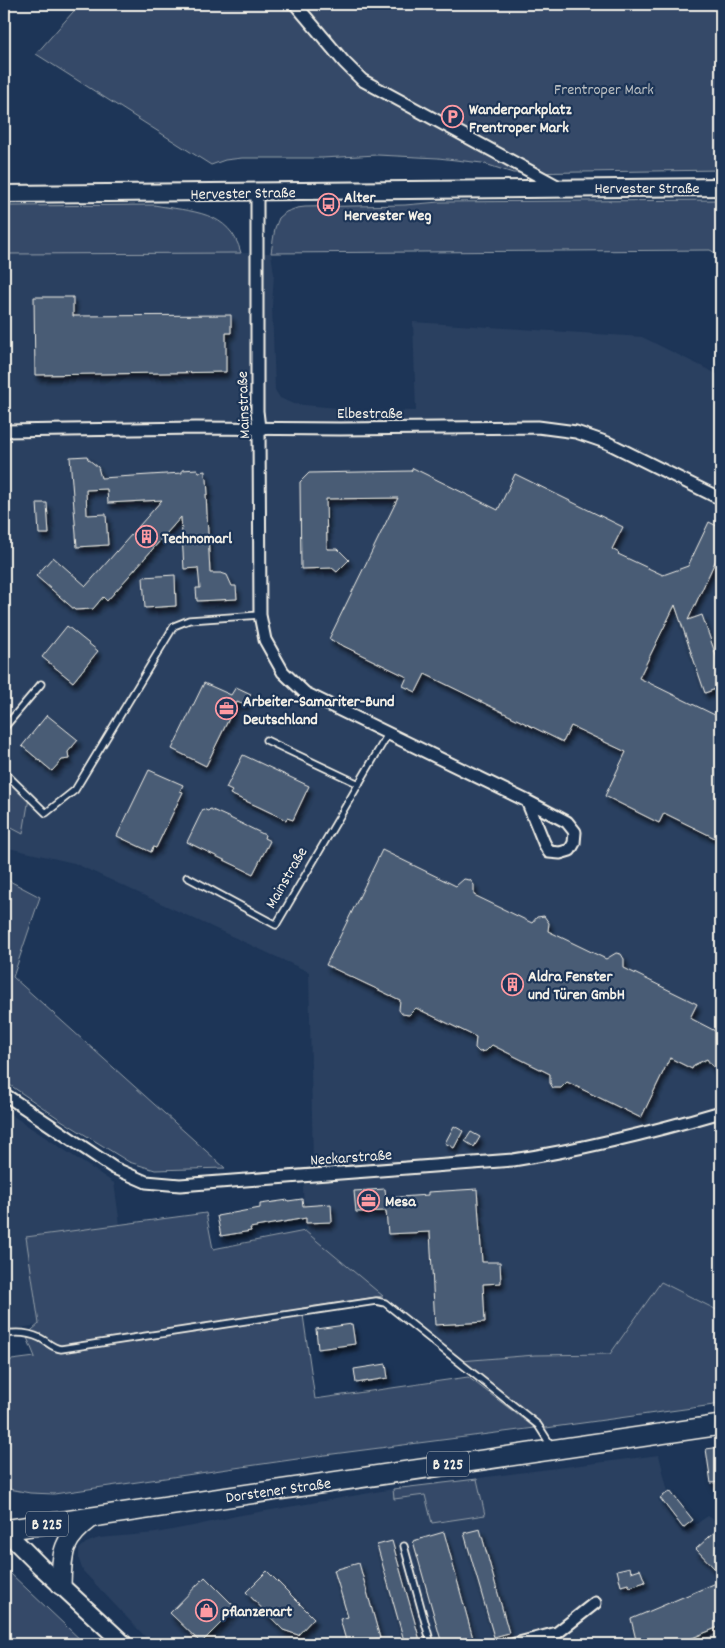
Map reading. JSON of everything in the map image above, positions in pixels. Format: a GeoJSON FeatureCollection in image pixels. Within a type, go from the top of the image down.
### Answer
{"type":"FeatureCollection","features":[{"type":"Feature","properties":{"kind":"main road","name":"Hervester Straße"},"geometry":{"type":"LineString","coordinates":[[4,194],[721,187]]}},
{"type":"Feature","properties":{"kind":"main road","name":"Dorstener Straße"},"geometry":{"type":"LineString","coordinates":[[4,1530],[721,1425]]}},
{"type":"Feature","properties":{"kind":"main road"},"geometry":{"type":"LineString","coordinates":[[61,1585],[64,1551],[70,1537],[91,1518]]}},
{"type":"Feature","properties":{"kind":"main road"},"geometry":{"type":"LineString","coordinates":[[4,1530],[124,1644]]}},
{"type":"Feature","properties":{"kind":"street"},"geometry":{"type":"LineString","coordinates":[[295,4],[344,62],[362,80],[562,188]]}},
{"type":"Feature","properties":{"kind":"street","name":"Mainstraße"},"geometry":{"type":"LineString","coordinates":[[257,193],[257,411],[259,428],[260,616],[265,640],[283,672],[305,693],[527,801],[566,822],[575,832],[574,843],[570,850],[560,853],[549,852],[527,801]]}},
{"type":"Feature","properties":{"kind":"street","name":"Elbestraße"},"geometry":{"type":"LineString","coordinates":[[4,431],[259,428],[558,428],[608,443],[721,499]]}},
{"type":"Feature","properties":{"kind":"street","name":"Neckarstraße"},"geometry":{"type":"LineString","coordinates":[[4,1094],[114,1168],[146,1182],[180,1185],[514,1160],[554,1154],[630,1137],[721,1112]]}},
{"type":"Feature","properties":{"kind":"street"},"geometry":{"type":"LineString","coordinates":[[514,1644],[557,1633],[595,1603]]}},
{"type":"Feature","properties":{"kind":"lane"},"geometry":{"type":"LineString","coordinates":[[4,772],[46,813],[75,790],[174,626],[189,620],[260,616]]}},
{"type":"Feature","properties":{"kind":"lane"},"geometry":{"type":"LineString","coordinates":[[4,728],[41,684]]}},
{"type":"Feature","properties":{"kind":"lane","name":"Mainstraße"},"geometry":{"type":"LineString","coordinates":[[187,877],[276,924],[388,734]]}},
{"type":"Feature","properties":{"kind":"lane"},"geometry":{"type":"LineString","coordinates":[[266,740],[358,784]]}},
{"type":"Feature","properties":{"kind":"lane"},"geometry":{"type":"LineString","coordinates":[[4,1334],[25,1332],[40,1338],[54,1348],[61,1349],[376,1301],[385,1303],[538,1425],[553,1449]]}},
{"type":"Feature","properties":{"kind":"lane"},"geometry":{"type":"LineString","coordinates":[[404,1546],[431,1644]]}},
{"type":"Feature","properties":{"kind":"shaded area"},"geometry":{"type":"Polygon","coordinates":[[[271,253],[274,274],[272,306],[275,390],[280,398],[293,404],[360,410],[416,411],[413,322],[642,337],[721,376],[721,1311],[661,1282],[610,1354],[535,1355],[460,1361],[305,1231],[303,1188],[313,1163],[309,972],[74,863],[4,847],[4,254],[271,253]]]}},
{"type":"Feature","properties":{"kind":"shaded area"},"geometry":{"type":"Polygon","coordinates":[[[4,1110],[114,1183],[120,1225],[27,1238],[39,1325],[4,1330],[4,1110]]]}},
{"type":"Feature","properties":{"kind":"shaded area"},"geometry":{"type":"Polygon","coordinates":[[[659,1455],[668,1492],[658,1499],[683,1533],[708,1516],[721,1528],[721,1644],[152,1644],[83,1571],[79,1560],[79,1549],[86,1543],[99,1538],[156,1533],[236,1516],[393,1489],[659,1455]]]}},
{"type":"Feature","properties":{"kind":"green space","name":"Frentroper Mark"},"geometry":{"type":"Polygon","coordinates":[[[80,4],[721,4],[721,170],[513,173],[482,163],[438,158],[377,155],[322,158],[242,158],[225,160],[211,165],[36,54],[80,4]]]}},
{"type":"Feature","properties":{"kind":"green space"},"geometry":{"type":"Polygon","coordinates":[[[721,200],[721,256],[710,250],[271,253],[275,228],[279,218],[286,212],[305,207],[405,205],[439,202],[721,200]]]}},
{"type":"Feature","properties":{"kind":"green space"},"geometry":{"type":"Polygon","coordinates":[[[154,205],[195,212],[218,221],[228,228],[236,239],[241,253],[4,254],[4,206],[154,205]]]}},
{"type":"Feature","properties":{"kind":"green space"},"geometry":{"type":"Polygon","coordinates":[[[4,771],[30,792],[23,834],[4,824],[4,771]]]}},
{"type":"Feature","properties":{"kind":"green space"},"geometry":{"type":"Polygon","coordinates":[[[4,878],[40,897],[13,977],[225,1168],[155,1170],[129,1162],[61,1120],[4,1081],[4,878]]]}},
{"type":"Feature","properties":{"kind":"green space"},"geometry":{"type":"Polygon","coordinates":[[[206,1213],[213,1249],[305,1231],[383,1296],[302,1308],[315,1399],[468,1377],[535,1428],[325,1455],[54,1494],[30,1493],[4,1488],[4,1361],[35,1357],[26,1335],[39,1324],[26,1237],[206,1213]]]}},
{"type":"Feature","properties":{"kind":"green space"},"geometry":{"type":"Polygon","coordinates":[[[661,1282],[721,1312],[721,1404],[546,1428],[460,1361],[535,1355],[610,1354],[661,1282]]]}},
{"type":"Feature","properties":{"kind":"green space"},"geometry":{"type":"Polygon","coordinates":[[[477,1479],[485,1515],[432,1523],[425,1495],[394,1499],[393,1489],[477,1479]]]}},
{"type":"Feature","properties":{"kind":"green space"},"geometry":{"type":"Polygon","coordinates":[[[4,1570],[10,1573],[85,1644],[4,1644],[4,1570]]]}},
{"type":"Feature","properties":{"kind":"green space"},"geometry":{"type":"Polygon","coordinates":[[[721,1632],[721,1644],[694,1644],[721,1632]]]}},
{"type":"Feature","properties":{"kind":"building"},"geometry":{"type":"Polygon","coordinates":[[[34,297],[73,297],[73,316],[231,315],[231,333],[226,333],[226,372],[35,375],[34,297]]]}},
{"type":"Feature","properties":{"kind":"building","name":"Technomarl"},"geometry":{"type":"Polygon","coordinates":[[[87,456],[98,467],[101,478],[182,473],[182,470],[197,469],[199,472],[205,471],[208,494],[206,494],[210,573],[227,575],[232,586],[236,586],[237,599],[197,601],[196,588],[200,588],[198,568],[184,569],[181,517],[107,601],[103,597],[93,609],[75,610],[36,576],[53,557],[86,586],[162,500],[108,503],[107,489],[86,490],[87,515],[106,514],[108,545],[77,547],[70,457],[87,456]]]}},
{"type":"Feature","properties":{"kind":"building"},"geometry":{"type":"Polygon","coordinates":[[[413,468],[498,510],[515,474],[623,527],[612,549],[618,554],[663,575],[688,566],[709,522],[721,528],[721,549],[688,620],[702,615],[721,670],[721,687],[705,693],[675,605],[639,678],[721,718],[721,841],[664,813],[659,823],[605,796],[626,752],[571,726],[563,742],[425,674],[416,692],[403,686],[407,677],[329,639],[398,498],[326,499],[327,549],[338,549],[349,560],[337,572],[332,568],[301,569],[300,482],[309,473],[411,471],[413,468]]]}},
{"type":"Feature","properties":{"kind":"building"},"geometry":{"type":"Polygon","coordinates":[[[37,503],[47,503],[49,534],[39,534],[37,503]]]}},
{"type":"Feature","properties":{"kind":"building"},"geometry":{"type":"Polygon","coordinates":[[[175,575],[176,606],[145,608],[143,577],[175,575]]]}},
{"type":"Feature","properties":{"kind":"building"},"geometry":{"type":"Polygon","coordinates":[[[67,626],[98,651],[73,682],[42,657],[67,626]]]}},
{"type":"Feature","properties":{"kind":"building"},"geometry":{"type":"Polygon","coordinates":[[[204,683],[231,695],[236,687],[251,694],[245,705],[237,702],[206,766],[172,749],[204,683]]]}},
{"type":"Feature","properties":{"kind":"building"},"geometry":{"type":"Polygon","coordinates":[[[47,715],[78,740],[68,752],[69,759],[62,760],[52,771],[22,746],[47,715]]]}},
{"type":"Feature","properties":{"kind":"building"},"geometry":{"type":"Polygon","coordinates":[[[243,755],[309,786],[293,820],[287,818],[286,820],[230,794],[232,791],[226,788],[243,755]]]}},
{"type":"Feature","properties":{"kind":"building"},"geometry":{"type":"Polygon","coordinates":[[[149,770],[183,785],[180,791],[183,792],[156,848],[153,847],[151,852],[117,836],[149,770]]]}},
{"type":"Feature","properties":{"kind":"building"},"geometry":{"type":"Polygon","coordinates":[[[203,809],[208,811],[210,809],[230,818],[265,835],[264,838],[270,841],[253,874],[187,842],[203,809]]]}},
{"type":"Feature","properties":{"kind":"building","name":"Aldra Fenster und Türen GmbH"},"geometry":{"type":"Polygon","coordinates":[[[382,850],[456,886],[464,879],[470,880],[474,885],[474,895],[532,923],[537,917],[544,916],[549,923],[548,931],[606,959],[616,953],[621,954],[624,959],[624,968],[697,1004],[690,1018],[721,1034],[721,1072],[711,1065],[707,1059],[694,1065],[692,1069],[670,1058],[641,1118],[567,1082],[561,1088],[553,1088],[550,1083],[550,1074],[492,1045],[486,1051],[479,1052],[475,1048],[476,1037],[416,1008],[409,1015],[402,1014],[399,1010],[400,1000],[326,965],[382,850]]]}},
{"type":"Feature","properties":{"kind":"building"},"geometry":{"type":"Polygon","coordinates":[[[454,1126],[463,1131],[454,1148],[445,1143],[454,1126]]]}},
{"type":"Feature","properties":{"kind":"building"},"geometry":{"type":"Polygon","coordinates":[[[471,1132],[480,1137],[474,1147],[465,1141],[471,1132]]]}},
{"type":"Feature","properties":{"kind":"building"},"geometry":{"type":"Polygon","coordinates":[[[385,1189],[386,1198],[428,1195],[428,1192],[477,1189],[482,1262],[500,1262],[501,1283],[483,1284],[485,1322],[435,1325],[430,1232],[388,1234],[386,1211],[356,1212],[354,1191],[385,1189]]]}},
{"type":"Feature","properties":{"kind":"building"},"geometry":{"type":"Polygon","coordinates":[[[302,1199],[303,1206],[331,1204],[332,1222],[306,1223],[306,1218],[250,1228],[251,1231],[221,1236],[217,1216],[260,1208],[260,1204],[302,1199]]]}},
{"type":"Feature","properties":{"kind":"building"},"geometry":{"type":"Polygon","coordinates":[[[352,1324],[355,1344],[318,1349],[316,1329],[352,1324]]]}},
{"type":"Feature","properties":{"kind":"building"},"geometry":{"type":"Polygon","coordinates":[[[386,1364],[388,1378],[356,1383],[354,1369],[386,1364]]]}},
{"type":"Feature","properties":{"kind":"building"},"geometry":{"type":"Polygon","coordinates":[[[721,1447],[721,1482],[711,1483],[706,1449],[721,1447]]]}},
{"type":"Feature","properties":{"kind":"building"},"geometry":{"type":"Polygon","coordinates":[[[670,1491],[693,1520],[683,1528],[660,1498],[670,1491]]]}},
{"type":"Feature","properties":{"kind":"building"},"geometry":{"type":"Polygon","coordinates":[[[721,1526],[721,1562],[714,1568],[696,1549],[721,1526]]]}},
{"type":"Feature","properties":{"kind":"building"},"geometry":{"type":"Polygon","coordinates":[[[480,1529],[509,1633],[494,1637],[464,1533],[480,1529]]]}},
{"type":"Feature","properties":{"kind":"building"},"geometry":{"type":"Polygon","coordinates":[[[444,1532],[474,1642],[466,1644],[442,1644],[413,1541],[444,1532]]]}},
{"type":"Feature","properties":{"kind":"building"},"geometry":{"type":"Polygon","coordinates":[[[392,1541],[421,1644],[405,1644],[377,1545],[392,1541]]]}},
{"type":"Feature","properties":{"kind":"building"},"geometry":{"type":"Polygon","coordinates":[[[359,1563],[380,1638],[357,1644],[347,1644],[340,1619],[348,1617],[334,1570],[359,1563]]]}},
{"type":"Feature","properties":{"kind":"building"},"geometry":{"type":"Polygon","coordinates":[[[630,1567],[631,1572],[640,1569],[645,1582],[630,1587],[628,1584],[621,1586],[617,1570],[630,1567]]]}},
{"type":"Feature","properties":{"kind":"building"},"geometry":{"type":"Polygon","coordinates":[[[267,1571],[314,1618],[298,1635],[283,1630],[246,1592],[267,1571]]]}},
{"type":"Feature","properties":{"kind":"building"},"geometry":{"type":"Polygon","coordinates":[[[205,1577],[236,1608],[201,1643],[170,1613],[205,1577]]]}},
{"type":"Feature","properties":{"kind":"building"},"geometry":{"type":"Polygon","coordinates":[[[721,1581],[721,1626],[678,1644],[637,1644],[631,1619],[721,1581]]]}},
{"type":"Feature","properties":{"kind":"place","name":"Wanderparkplatz Frentroper Mark"},"geometry":{"type":"Point","coordinates":[453,117]}},
{"type":"Feature","properties":{"kind":"place","name":"Alter Hervester Weg"},"geometry":{"type":"Point","coordinates":[328,205]}},
{"type":"Feature","properties":{"kind":"place","name":"Technomarl"},"geometry":{"type":"Point","coordinates":[146,537]}},
{"type":"Feature","properties":{"kind":"place","name":"Arbeiter-Samariter-Bund Deutschland"},"geometry":{"type":"Point","coordinates":[227,709]}},
{"type":"Feature","properties":{"kind":"place","name":"Aldra Fenster und Türen GmbH"},"geometry":{"type":"Point","coordinates":[512,984]}},
{"type":"Feature","properties":{"kind":"place","name":"Mesa"},"geometry":{"type":"Point","coordinates":[369,1200]}},
{"type":"Feature","properties":{"kind":"place","name":"pflanzenart"},"geometry":{"type":"Point","coordinates":[206,1610]}}]}
